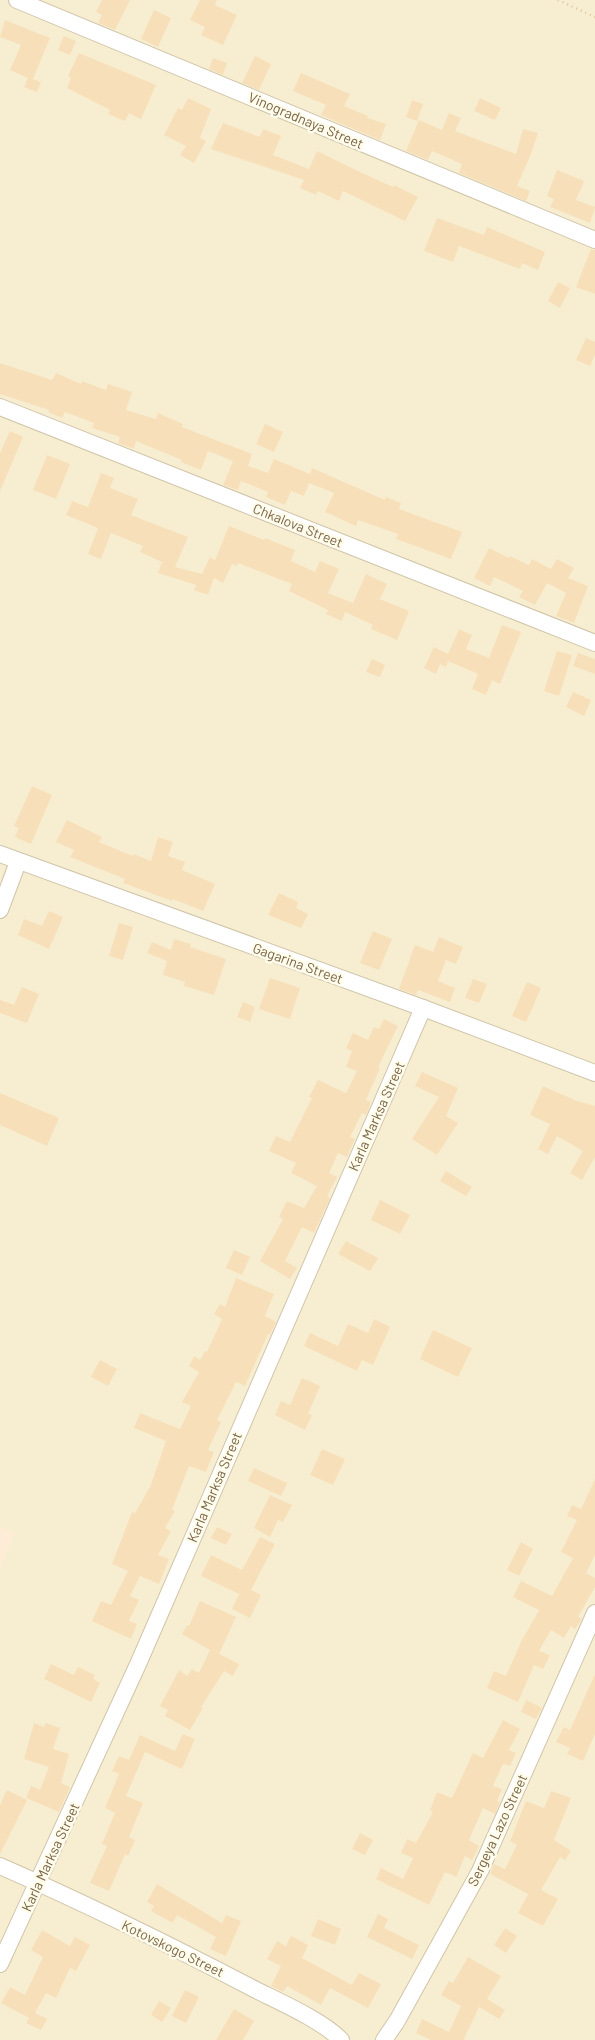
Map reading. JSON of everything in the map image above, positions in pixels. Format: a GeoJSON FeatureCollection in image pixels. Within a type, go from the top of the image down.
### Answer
{"type":"FeatureCollection","features":[{"type":"Feature","properties":{"kind":"street","name":"Vinogradnaya Street"},"geometry":{"type":"LineString","coordinates":[[17,0],[595,240]]}},
{"type":"Feature","properties":{"kind":"street","name":"Chkalova Street"},"geometry":{"type":"LineString","coordinates":[[0,407],[595,643]]}},
{"type":"Feature","properties":{"kind":"street","name":"Gagarina Street"},"geometry":{"type":"LineString","coordinates":[[0,854],[423,1008],[595,1074]]}},
{"type":"Feature","properties":{"kind":"street"},"geometry":{"type":"LineString","coordinates":[[0,910],[18,862]]}},
{"type":"Feature","properties":{"kind":"street","name":"Karla Marksa Street"},"geometry":{"type":"LineString","coordinates":[[0,1964],[142,1653],[423,1008]]}},
{"type":"Feature","properties":{"kind":"street","name":"Sergeya Lazo Street"},"geometry":{"type":"LineString","coordinates":[[384,2040],[397,2021],[480,1871],[595,1613]]}},
{"type":"Feature","properties":{"kind":"street","name":"Kotovskogo Street"},"geometry":{"type":"LineString","coordinates":[[0,1866],[210,1966],[294,2009],[335,2033],[341,2040]]}},
{"type":"Feature","properties":{"kind":"path"},"geometry":{"type":"LineString","coordinates":[[558,0],[595,17]]}},
{"type":"Feature","properties":{"kind":"shaded area"},"geometry":{"type":"Polygon","coordinates":[[[0,0],[595,0],[595,2040],[0,2040],[0,0]]]}},
{"type":"Feature","properties":{"kind":"shaded area"},"geometry":{"type":"Polygon","coordinates":[[[0,1527],[15,1533],[0,1569],[0,1527]]]}},
{"type":"Feature","properties":{"kind":"building"},"geometry":{"type":"Polygon","coordinates":[[[102,0],[130,0],[115,30],[98,23],[102,15],[96,12],[102,0]]]}},
{"type":"Feature","properties":{"kind":"building"},"geometry":{"type":"Polygon","coordinates":[[[200,0],[217,0],[215,5],[237,15],[223,45],[201,35],[205,27],[190,20],[200,0]]]}},
{"type":"Feature","properties":{"kind":"building"},"geometry":{"type":"Polygon","coordinates":[[[154,10],[171,18],[158,47],[141,39],[154,10]]]}},
{"type":"Feature","properties":{"kind":"building"},"geometry":{"type":"Polygon","coordinates":[[[5,20],[50,38],[33,79],[41,82],[37,92],[24,87],[28,78],[10,70],[21,45],[0,37],[5,20]]]}},
{"type":"Feature","properties":{"kind":"building"},"geometry":{"type":"Polygon","coordinates":[[[64,36],[76,41],[70,55],[58,50],[64,36]]]}},
{"type":"Feature","properties":{"kind":"building"},"geometry":{"type":"Polygon","coordinates":[[[79,53],[156,85],[141,119],[129,113],[125,121],[108,114],[110,110],[67,88],[71,78],[68,76],[79,53]]]}},
{"type":"Feature","properties":{"kind":"building"},"geometry":{"type":"Polygon","coordinates":[[[255,56],[271,64],[259,90],[242,83],[255,56]]]}},
{"type":"Feature","properties":{"kind":"building"},"geometry":{"type":"Polygon","coordinates":[[[213,58],[227,63],[223,75],[209,69],[213,58]]]}},
{"type":"Feature","properties":{"kind":"building"},"geometry":{"type":"Polygon","coordinates":[[[301,73],[350,94],[344,106],[368,116],[367,118],[386,124],[380,140],[321,115],[326,105],[293,91],[301,73]]]}},
{"type":"Feature","properties":{"kind":"building"},"geometry":{"type":"Polygon","coordinates":[[[188,98],[211,109],[200,138],[206,141],[194,163],[180,155],[186,146],[164,135],[178,108],[182,110],[188,98]]]}},
{"type":"Feature","properties":{"kind":"building"},"geometry":{"type":"Polygon","coordinates":[[[480,98],[501,108],[495,120],[474,111],[480,98]]]}},
{"type":"Feature","properties":{"kind":"building"},"geometry":{"type":"Polygon","coordinates":[[[412,100],[423,104],[417,121],[406,117],[412,100]]]}},
{"type":"Feature","properties":{"kind":"building"},"geometry":{"type":"Polygon","coordinates":[[[449,113],[461,118],[455,131],[516,154],[523,129],[538,133],[517,186],[530,191],[526,201],[459,173],[462,164],[432,151],[428,160],[406,151],[419,120],[442,130],[449,113]]]}},
{"type":"Feature","properties":{"kind":"building"},"geometry":{"type":"Polygon","coordinates":[[[223,123],[260,137],[263,129],[281,136],[273,155],[309,169],[317,151],[418,197],[405,221],[343,191],[339,201],[318,191],[316,195],[300,188],[304,180],[211,149],[223,123]]]}},
{"type":"Feature","properties":{"kind":"building"},"geometry":{"type":"Polygon","coordinates":[[[557,170],[584,181],[576,200],[595,207],[590,223],[550,207],[554,199],[547,196],[557,170]]]}},
{"type":"Feature","properties":{"kind":"building"},"geometry":{"type":"Polygon","coordinates":[[[437,218],[484,235],[487,227],[545,252],[538,270],[522,263],[520,269],[459,246],[453,262],[424,251],[437,218]]]}},
{"type":"Feature","properties":{"kind":"building"},"geometry":{"type":"Polygon","coordinates":[[[591,249],[595,250],[595,294],[576,287],[591,249]]]}},
{"type":"Feature","properties":{"kind":"building"},"geometry":{"type":"Polygon","coordinates":[[[558,282],[570,288],[560,308],[548,301],[558,282]]]}},
{"type":"Feature","properties":{"kind":"building"},"geometry":{"type":"Polygon","coordinates":[[[586,338],[595,342],[595,355],[590,366],[576,360],[586,338]]]}},
{"type":"Feature","properties":{"kind":"building"},"geometry":{"type":"Polygon","coordinates":[[[0,363],[52,380],[56,373],[81,384],[82,381],[106,390],[108,384],[132,392],[126,410],[156,419],[158,413],[183,424],[182,427],[252,454],[248,466],[268,473],[274,459],[310,474],[312,468],[385,500],[386,497],[401,503],[399,509],[462,532],[451,559],[396,539],[398,534],[358,520],[356,526],[325,512],[334,493],[309,483],[304,496],[291,491],[285,505],[266,497],[268,492],[241,481],[238,490],[223,485],[233,461],[208,451],[201,470],[136,441],[134,449],[118,443],[120,437],[92,428],[94,423],[65,412],[62,418],[48,412],[49,410],[0,394],[0,363]]]}},
{"type":"Feature","properties":{"kind":"building"},"geometry":{"type":"Polygon","coordinates":[[[265,424],[283,432],[274,452],[256,444],[265,424]]]}},
{"type":"Feature","properties":{"kind":"building"},"geometry":{"type":"Polygon","coordinates":[[[10,431],[23,437],[0,491],[0,453],[10,431]]]}},
{"type":"Feature","properties":{"kind":"building"},"geometry":{"type":"Polygon","coordinates":[[[47,455],[70,464],[56,499],[33,490],[47,455]]]}},
{"type":"Feature","properties":{"kind":"building"},"geometry":{"type":"Polygon","coordinates":[[[101,473],[114,478],[110,488],[138,499],[131,515],[188,537],[175,567],[202,574],[210,557],[215,560],[229,526],[295,550],[291,561],[315,572],[320,561],[339,569],[328,593],[353,603],[366,574],[387,584],[380,599],[409,611],[397,640],[371,629],[373,625],[345,612],[342,621],[326,614],[328,610],[289,591],[292,584],[238,563],[237,566],[232,564],[223,583],[214,578],[208,595],[194,590],[196,585],[158,573],[162,562],[140,552],[143,546],[111,533],[101,559],[88,554],[98,528],[66,515],[72,501],[88,507],[101,473]]]}},
{"type":"Feature","properties":{"kind":"building"},"geometry":{"type":"Polygon","coordinates":[[[489,548],[529,565],[532,559],[551,569],[557,559],[574,568],[568,578],[588,586],[574,623],[556,616],[566,593],[547,583],[535,605],[519,597],[523,591],[494,577],[490,586],[474,578],[489,548]]]}},
{"type":"Feature","properties":{"kind":"building"},"geometry":{"type":"Polygon","coordinates":[[[502,625],[521,632],[500,684],[492,680],[486,695],[472,689],[478,674],[448,661],[446,667],[440,664],[436,674],[424,668],[434,647],[448,654],[459,629],[472,635],[466,649],[489,658],[502,625]]]}},
{"type":"Feature","properties":{"kind":"building"},"geometry":{"type":"Polygon","coordinates":[[[557,651],[572,655],[559,696],[544,691],[557,651]]]}},
{"type":"Feature","properties":{"kind":"building"},"geometry":{"type":"Polygon","coordinates":[[[578,653],[595,659],[595,674],[573,666],[578,653]]]}},
{"type":"Feature","properties":{"kind":"building"},"geometry":{"type":"Polygon","coordinates":[[[372,659],[385,665],[380,677],[366,672],[372,659]]]}},
{"type":"Feature","properties":{"kind":"building"},"geometry":{"type":"Polygon","coordinates":[[[573,692],[591,700],[584,716],[566,707],[573,692]]]}},
{"type":"Feature","properties":{"kind":"building"},"geometry":{"type":"Polygon","coordinates":[[[32,786],[52,795],[31,844],[15,837],[19,828],[14,826],[32,786]]]}},
{"type":"Feature","properties":{"kind":"building"},"geometry":{"type":"Polygon","coordinates":[[[67,820],[102,837],[99,842],[151,861],[158,837],[173,842],[168,856],[185,862],[182,870],[215,884],[203,911],[123,883],[125,879],[70,857],[74,850],[56,842],[67,820]]]}},
{"type":"Feature","properties":{"kind":"building"},"geometry":{"type":"Polygon","coordinates":[[[279,893],[298,902],[296,908],[308,914],[301,928],[268,915],[279,893]]]}},
{"type":"Feature","properties":{"kind":"building"},"geometry":{"type":"Polygon","coordinates":[[[49,911],[63,917],[49,949],[18,935],[24,919],[42,926],[49,911]]]}},
{"type":"Feature","properties":{"kind":"building"},"geometry":{"type":"Polygon","coordinates":[[[119,923],[133,927],[123,960],[109,956],[119,923]]]}},
{"type":"Feature","properties":{"kind":"building"},"geometry":{"type":"Polygon","coordinates":[[[373,931],[392,939],[379,970],[360,963],[373,931]]]}},
{"type":"Feature","properties":{"kind":"building"},"geometry":{"type":"Polygon","coordinates":[[[439,937],[463,947],[456,964],[446,960],[438,981],[455,988],[450,1002],[418,990],[416,995],[399,989],[415,945],[433,952],[439,937]]]}},
{"type":"Feature","properties":{"kind":"building"},"geometry":{"type":"Polygon","coordinates":[[[174,939],[191,944],[190,947],[226,959],[214,995],[184,986],[185,982],[163,975],[167,961],[147,953],[152,942],[171,950],[174,939]]]}},
{"type":"Feature","properties":{"kind":"building"},"geometry":{"type":"Polygon","coordinates":[[[270,978],[300,988],[290,1019],[259,1009],[270,978]]]}},
{"type":"Feature","properties":{"kind":"building"},"geometry":{"type":"Polygon","coordinates":[[[473,979],[487,984],[479,1003],[465,998],[473,979]]]}},
{"type":"Feature","properties":{"kind":"building"},"geometry":{"type":"Polygon","coordinates":[[[527,982],[541,988],[526,1022],[512,1016],[527,982]]]}},
{"type":"Feature","properties":{"kind":"building"},"geometry":{"type":"Polygon","coordinates":[[[22,987],[39,994],[27,1023],[0,1013],[0,1000],[14,1005],[22,987]]]}},
{"type":"Feature","properties":{"kind":"building"},"geometry":{"type":"Polygon","coordinates":[[[243,1002],[255,1007],[250,1022],[237,1017],[243,1002]]]}},
{"type":"Feature","properties":{"kind":"building"},"geometry":{"type":"Polygon","coordinates":[[[384,1019],[398,1026],[378,1067],[380,1068],[366,1100],[371,1102],[366,1115],[362,1113],[350,1137],[355,1139],[347,1157],[338,1153],[329,1173],[337,1177],[327,1196],[330,1198],[314,1233],[302,1227],[285,1261],[297,1268],[290,1279],[260,1261],[283,1219],[279,1217],[287,1201],[304,1208],[317,1186],[291,1173],[296,1163],[269,1151],[276,1136],[290,1142],[312,1098],[309,1097],[318,1080],[346,1093],[357,1071],[346,1067],[352,1051],[346,1048],[353,1033],[368,1040],[374,1027],[379,1029],[384,1019]]]}},
{"type":"Feature","properties":{"kind":"building"},"geometry":{"type":"Polygon","coordinates":[[[422,1072],[458,1088],[446,1116],[458,1123],[437,1155],[412,1139],[439,1097],[415,1086],[422,1072]]]}},
{"type":"Feature","properties":{"kind":"building"},"geometry":{"type":"Polygon","coordinates":[[[543,1086],[577,1101],[595,1106],[595,1157],[582,1180],[570,1173],[583,1151],[557,1136],[548,1154],[538,1149],[550,1124],[530,1115],[543,1086]]]}},
{"type":"Feature","properties":{"kind":"building"},"geometry":{"type":"Polygon","coordinates":[[[0,1093],[59,1118],[47,1146],[0,1125],[0,1093]]]}},
{"type":"Feature","properties":{"kind":"building"},"geometry":{"type":"Polygon","coordinates":[[[446,1171],[472,1187],[466,1196],[440,1181],[446,1171]]]}},
{"type":"Feature","properties":{"kind":"building"},"geometry":{"type":"Polygon","coordinates":[[[380,1200],[410,1215],[400,1234],[371,1220],[380,1200]]]}},
{"type":"Feature","properties":{"kind":"building"},"geometry":{"type":"Polygon","coordinates":[[[346,1241],[378,1258],[370,1271],[338,1254],[346,1241]]]}},
{"type":"Feature","properties":{"kind":"building"},"geometry":{"type":"Polygon","coordinates":[[[234,1250],[250,1257],[242,1275],[226,1268],[234,1250]]]}},
{"type":"Feature","properties":{"kind":"building"},"geometry":{"type":"Polygon","coordinates":[[[236,1278],[274,1294],[265,1316],[276,1322],[270,1335],[268,1334],[245,1386],[236,1382],[217,1420],[221,1422],[208,1450],[214,1452],[206,1472],[189,1466],[172,1510],[175,1511],[165,1528],[171,1531],[158,1555],[169,1559],[159,1584],[140,1576],[130,1596],[139,1600],[129,1621],[137,1624],[131,1639],[92,1621],[101,1601],[111,1605],[128,1571],[112,1564],[132,1512],[135,1513],[150,1487],[166,1441],[134,1428],[140,1413],[180,1429],[191,1406],[182,1402],[199,1372],[189,1366],[194,1356],[200,1360],[205,1351],[207,1352],[222,1319],[214,1314],[220,1304],[225,1307],[236,1278]]]}},
{"type":"Feature","properties":{"kind":"building"},"geometry":{"type":"Polygon","coordinates":[[[374,1319],[390,1327],[373,1365],[362,1360],[357,1371],[304,1346],[310,1333],[338,1346],[348,1324],[368,1333],[374,1319]]]}},
{"type":"Feature","properties":{"kind":"building"},"geometry":{"type":"Polygon","coordinates":[[[433,1330],[472,1348],[458,1377],[420,1359],[433,1330]]]}},
{"type":"Feature","properties":{"kind":"building"},"geometry":{"type":"Polygon","coordinates":[[[100,1360],[117,1369],[108,1386],[91,1377],[100,1360]]]}},
{"type":"Feature","properties":{"kind":"building"},"geometry":{"type":"Polygon","coordinates":[[[302,1378],[320,1386],[308,1414],[312,1415],[305,1430],[275,1415],[281,1401],[290,1405],[302,1378]]]}},
{"type":"Feature","properties":{"kind":"building"},"geometry":{"type":"Polygon","coordinates":[[[322,1449],[345,1459],[333,1485],[310,1475],[322,1449]]]}},
{"type":"Feature","properties":{"kind":"building"},"geometry":{"type":"Polygon","coordinates":[[[254,1468],[287,1483],[281,1496],[248,1481],[254,1468]]]}},
{"type":"Feature","properties":{"kind":"building"},"geometry":{"type":"Polygon","coordinates":[[[595,1479],[595,1555],[586,1573],[595,1578],[595,1587],[578,1617],[582,1619],[575,1629],[571,1626],[564,1638],[551,1630],[539,1651],[550,1655],[543,1669],[534,1665],[518,1702],[487,1688],[494,1671],[506,1676],[521,1642],[539,1610],[513,1597],[521,1581],[552,1596],[573,1558],[561,1552],[577,1520],[567,1516],[572,1505],[581,1509],[595,1479]]]}},
{"type":"Feature","properties":{"kind":"building"},"geometry":{"type":"Polygon","coordinates":[[[270,1495],[292,1505],[283,1522],[278,1520],[270,1537],[254,1528],[270,1495]]]}},
{"type":"Feature","properties":{"kind":"building"},"geometry":{"type":"Polygon","coordinates":[[[217,1527],[232,1534],[226,1545],[211,1538],[217,1527]]]}},
{"type":"Feature","properties":{"kind":"building"},"geometry":{"type":"Polygon","coordinates":[[[260,1537],[275,1544],[251,1590],[261,1595],[250,1618],[232,1609],[239,1594],[201,1576],[211,1555],[242,1570],[260,1537]]]}},
{"type":"Feature","properties":{"kind":"building"},"geometry":{"type":"Polygon","coordinates":[[[521,1542],[533,1549],[519,1576],[507,1570],[521,1542]]]}},
{"type":"Feature","properties":{"kind":"building"},"geometry":{"type":"Polygon","coordinates":[[[200,1601],[236,1617],[219,1654],[239,1664],[233,1676],[224,1671],[201,1707],[203,1708],[190,1730],[165,1716],[168,1710],[160,1706],[179,1670],[187,1676],[192,1669],[199,1673],[210,1650],[182,1634],[187,1625],[189,1626],[200,1601]]]}},
{"type":"Feature","properties":{"kind":"building"},"geometry":{"type":"Polygon","coordinates":[[[51,1664],[74,1675],[78,1667],[95,1675],[93,1679],[100,1683],[91,1702],[44,1679],[51,1664]]]}},
{"type":"Feature","properties":{"kind":"building"},"geometry":{"type":"Polygon","coordinates":[[[595,1674],[595,1734],[583,1761],[567,1754],[570,1748],[556,1742],[564,1727],[570,1730],[595,1674]]]}},
{"type":"Feature","properties":{"kind":"building"},"geometry":{"type":"Polygon","coordinates":[[[526,1700],[542,1708],[536,1719],[521,1712],[526,1700]]]}},
{"type":"Feature","properties":{"kind":"building"},"geometry":{"type":"Polygon","coordinates":[[[503,1720],[520,1729],[509,1750],[516,1753],[510,1766],[503,1764],[493,1786],[502,1789],[497,1801],[500,1802],[495,1814],[483,1808],[469,1840],[479,1846],[472,1860],[465,1856],[456,1877],[445,1872],[429,1905],[376,1879],[381,1868],[403,1879],[413,1858],[401,1853],[407,1839],[416,1843],[433,1812],[430,1810],[437,1792],[452,1798],[473,1753],[483,1758],[503,1720]]]}},
{"type":"Feature","properties":{"kind":"building"},"geometry":{"type":"Polygon","coordinates":[[[34,1723],[44,1727],[46,1723],[60,1728],[53,1749],[69,1754],[61,1783],[70,1787],[59,1812],[26,1798],[31,1786],[40,1790],[49,1767],[24,1759],[34,1723]]]}},
{"type":"Feature","properties":{"kind":"building"},"geometry":{"type":"Polygon","coordinates":[[[183,1734],[195,1739],[182,1769],[145,1752],[126,1796],[143,1803],[129,1837],[135,1840],[128,1856],[125,1854],[109,1891],[90,1883],[107,1846],[102,1844],[115,1813],[105,1808],[119,1774],[112,1771],[119,1756],[129,1760],[140,1735],[175,1751],[183,1734]]]}},
{"type":"Feature","properties":{"kind":"building"},"geometry":{"type":"Polygon","coordinates":[[[7,1790],[27,1800],[0,1854],[0,1805],[7,1790]]]}},
{"type":"Feature","properties":{"kind":"building"},"geometry":{"type":"Polygon","coordinates":[[[551,1791],[571,1798],[554,1840],[571,1851],[565,1860],[560,1857],[541,1890],[558,1899],[543,1926],[518,1913],[528,1894],[490,1874],[494,1864],[505,1869],[517,1845],[510,1841],[526,1801],[544,1808],[551,1791]]]}},
{"type":"Feature","properties":{"kind":"building"},"geometry":{"type":"Polygon","coordinates":[[[360,1833],[373,1840],[365,1855],[352,1849],[360,1833]]]}},
{"type":"Feature","properties":{"kind":"building"},"geometry":{"type":"Polygon","coordinates":[[[157,1884],[222,1923],[226,1915],[241,1921],[226,1956],[210,1949],[216,1937],[177,1915],[173,1923],[151,1911],[154,1906],[147,1902],[157,1884]]]}},
{"type":"Feature","properties":{"kind":"building"},"geometry":{"type":"Polygon","coordinates":[[[378,1914],[388,1919],[384,1928],[419,1945],[412,1959],[367,1937],[378,1914]]]}},
{"type":"Feature","properties":{"kind":"building"},"geometry":{"type":"Polygon","coordinates":[[[318,1919],[341,1929],[335,1945],[311,1936],[318,1919]]]}},
{"type":"Feature","properties":{"kind":"building"},"geometry":{"type":"Polygon","coordinates":[[[505,1928],[517,1936],[506,1953],[494,1945],[505,1928]]]}},
{"type":"Feature","properties":{"kind":"building"},"geometry":{"type":"Polygon","coordinates":[[[42,1930],[70,1946],[75,1937],[90,1945],[76,1971],[70,1968],[56,1998],[46,1993],[35,2013],[47,2019],[41,2030],[26,2023],[29,2018],[1,2003],[10,1987],[25,1995],[43,1957],[31,1950],[42,1930]]]}},
{"type":"Feature","properties":{"kind":"building"},"geometry":{"type":"Polygon","coordinates":[[[291,1936],[308,1945],[302,1958],[352,1985],[359,1973],[381,1984],[368,2008],[330,1988],[321,2005],[287,1986],[283,1992],[271,1986],[281,1966],[267,1959],[277,1941],[286,1946],[291,1936]]]}},
{"type":"Feature","properties":{"kind":"building"},"geometry":{"type":"Polygon","coordinates":[[[468,1957],[501,1976],[487,1999],[505,2010],[499,2019],[479,2007],[464,2039],[466,2040],[431,2040],[416,2033],[422,2019],[449,2032],[461,2006],[441,1995],[449,1981],[453,1983],[468,1957]]]}},
{"type":"Feature","properties":{"kind":"building"},"geometry":{"type":"Polygon","coordinates":[[[185,1990],[199,1997],[186,2023],[172,2016],[185,1990]]]}},
{"type":"Feature","properties":{"kind":"building"},"geometry":{"type":"Polygon","coordinates":[[[159,2001],[171,2008],[162,2022],[151,2015],[159,2001]]]}},
{"type":"Feature","properties":{"kind":"building"},"geometry":{"type":"Polygon","coordinates":[[[234,2009],[254,2021],[243,2040],[216,2040],[234,2009]]]}}]}
